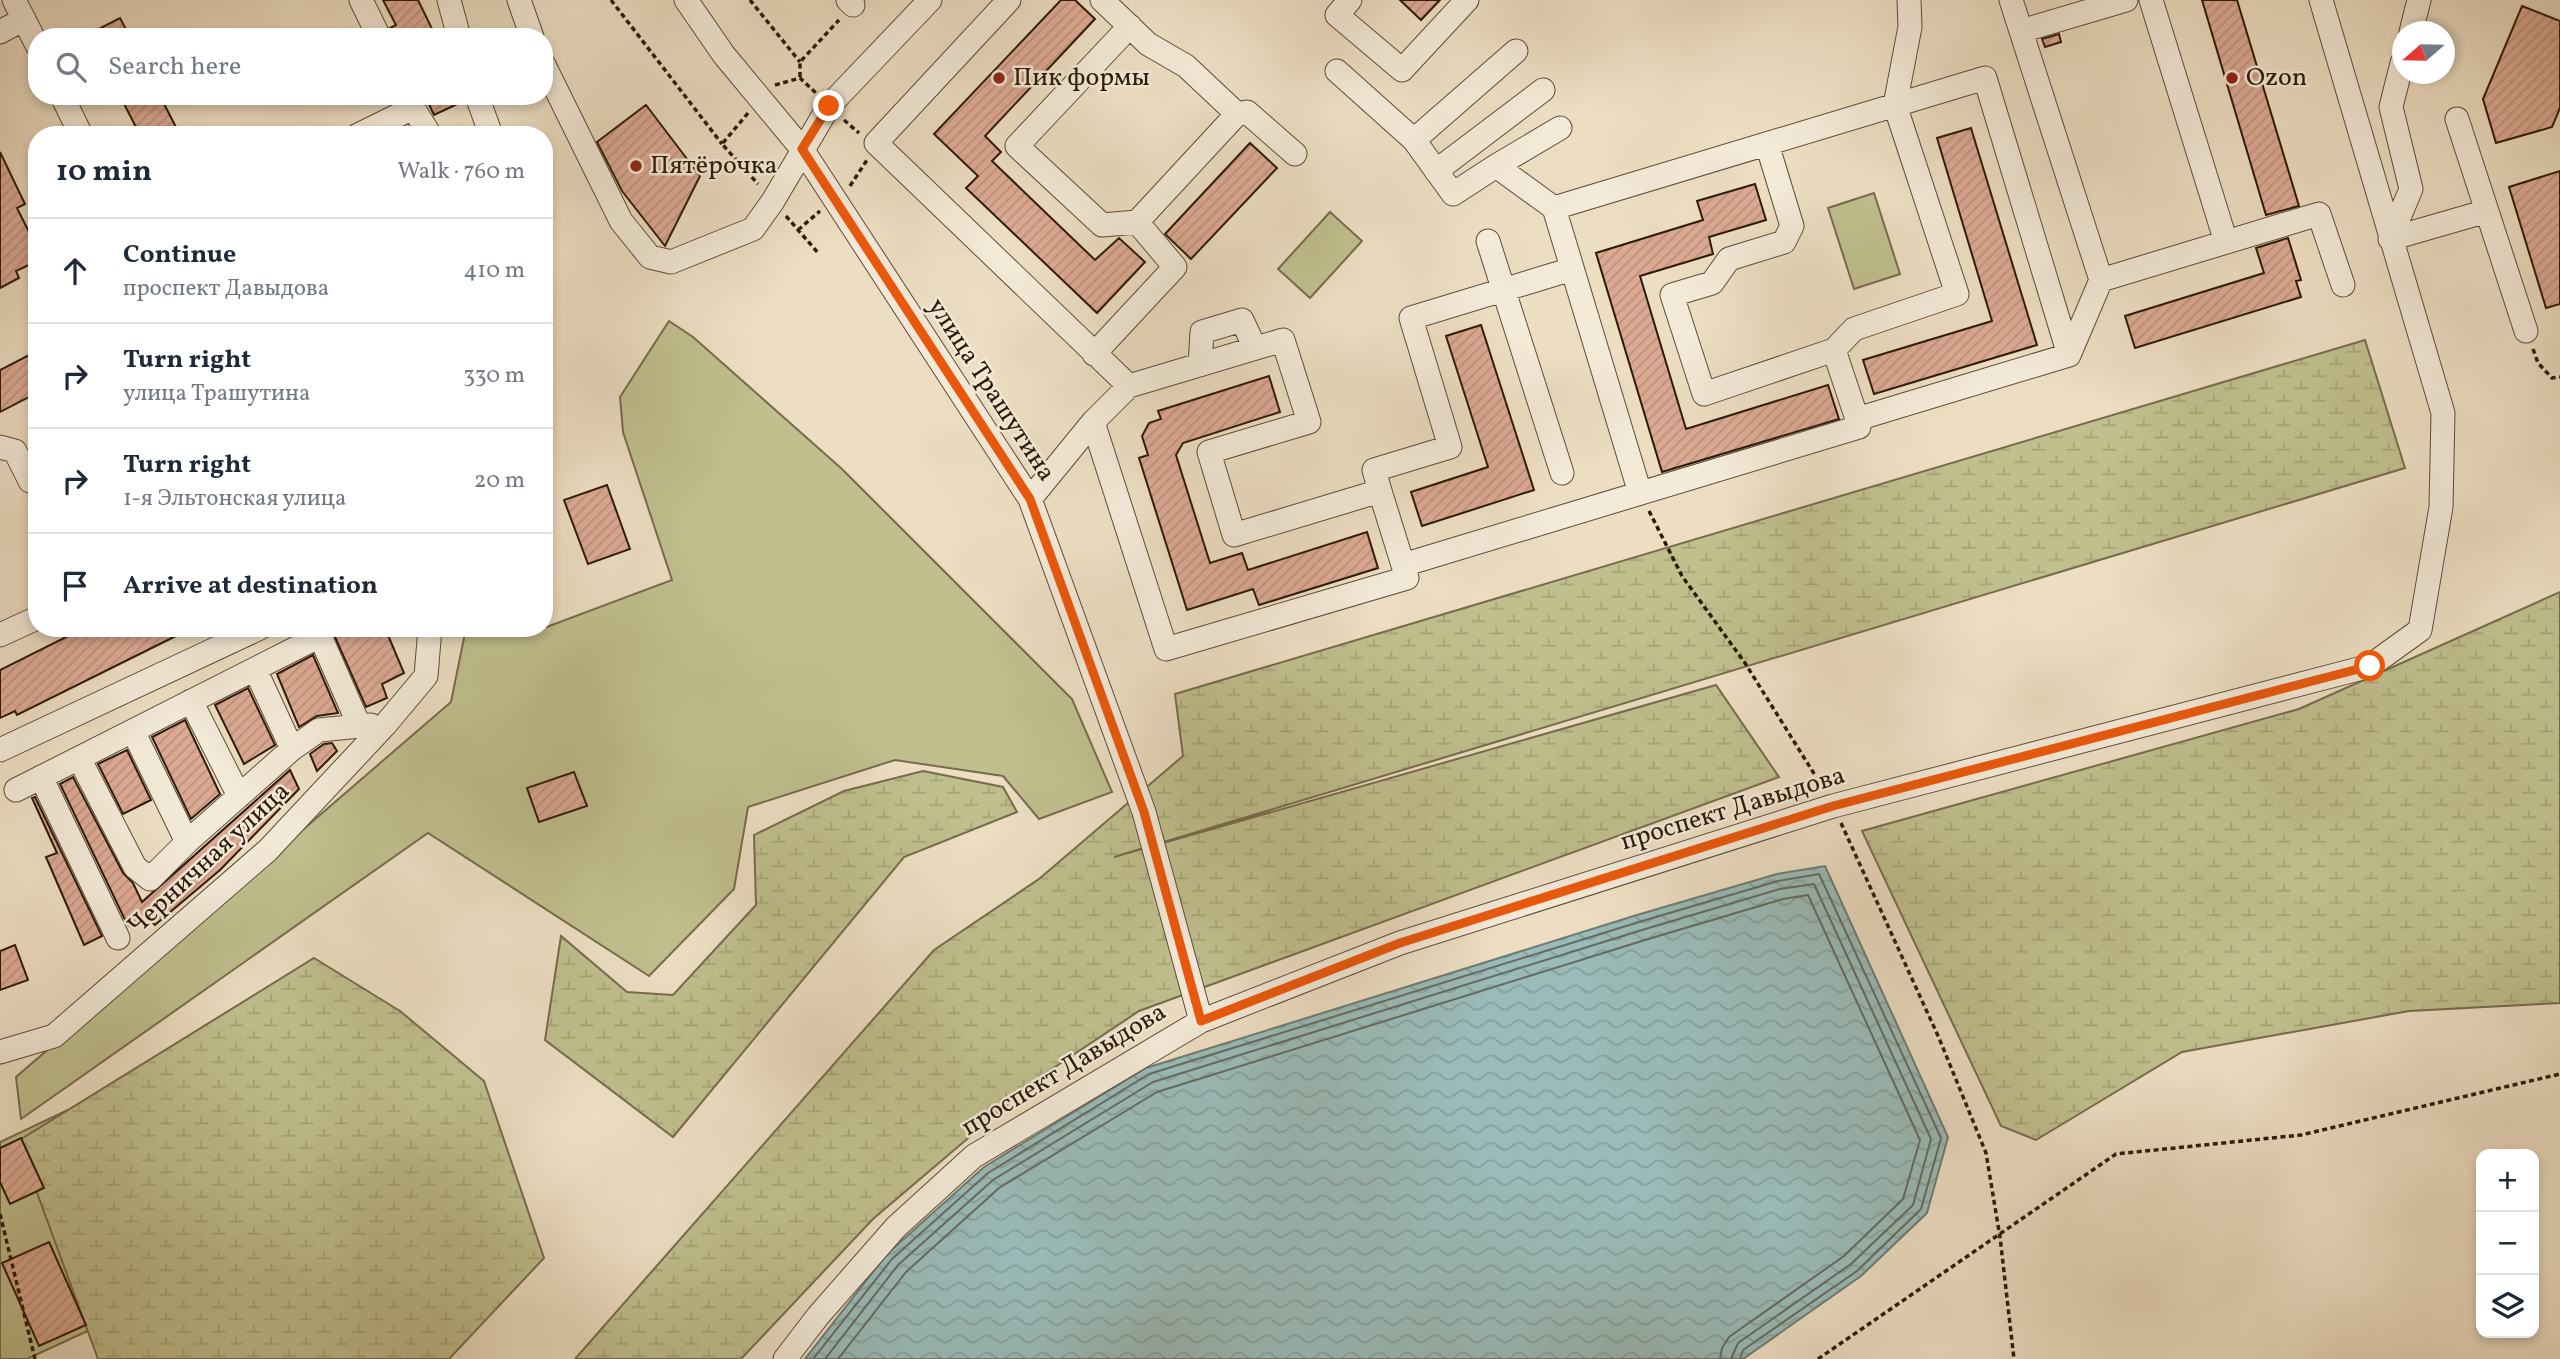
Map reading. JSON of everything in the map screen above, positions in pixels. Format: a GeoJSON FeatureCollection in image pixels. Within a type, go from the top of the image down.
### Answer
{"type":"FeatureCollection","features":[{"type":"Feature","properties":{"kind":"street"},"geometry":{"type":"LineString","coordinates":[[361,0],[375,28]]}},
{"type":"Feature","properties":{"kind":"street"},"geometry":{"type":"LineString","coordinates":[[449,0],[457,28]]}},
{"type":"Feature","properties":{"kind":"street"},"geometry":{"type":"LineString","coordinates":[[519,0],[529,28]]}},
{"type":"Feature","properties":{"kind":"street","name":"улица Трашутина"},"geometry":{"type":"LineString","coordinates":[[686,0],[724,55],[802,149],[1030,499],[1144,812],[1201,1021]]}},
{"type":"Feature","properties":{"kind":"street"},"geometry":{"type":"LineString","coordinates":[[553,83],[621,221],[650,257],[671,262],[752,229],[774,201],[829,106],[930,0]]}},
{"type":"Feature","properties":{"kind":"street"},"geometry":{"type":"LineString","coordinates":[[1009,0],[876,143],[1129,386]]}},
{"type":"Feature","properties":{"kind":"street"},"geometry":{"type":"LineString","coordinates":[[1102,0],[1148,44],[1186,66],[1237,114]]}},
{"type":"Feature","properties":{"kind":"street"},"geometry":{"type":"LineString","coordinates":[[1350,0],[1337,15],[1402,70],[1467,0]]}},
{"type":"Feature","properties":{"kind":"street"},"geometry":{"type":"LineString","coordinates":[[1767,144],[1792,226],[1784,242],[1729,259],[1712,283],[1672,295],[1704,394],[1834,350],[1854,328],[1957,294],[1895,105],[1910,27],[1909,0]]}},
{"type":"Feature","properties":{"kind":"street"},"geometry":{"type":"LineString","coordinates":[[2011,0],[2101,280],[2069,355]]}},
{"type":"Feature","properties":{"kind":"street"},"geometry":{"type":"LineString","coordinates":[[2021,31],[2126,0]]}},
{"type":"Feature","properties":{"kind":"street"},"geometry":{"type":"LineString","coordinates":[[2151,0],[2226,242]]}},
{"type":"Feature","properties":{"kind":"street","name":"проспект Давыдова"},"geometry":{"type":"LineString","coordinates":[[785,1359],[818,1316],[896,1227],[974,1156],[1201,1021],[1400,943],[1833,806],[2370,666],[2420,630],[2441,508],[2443,412],[2321,0]]}},
{"type":"Feature","properties":{"kind":"street"},"geometry":{"type":"LineString","coordinates":[[2414,21],[2419,0]]}},
{"type":"Feature","properties":{"kind":"street"},"geometry":{"type":"LineString","coordinates":[[0,32],[19,10],[29,28]]}},
{"type":"Feature","properties":{"kind":"street"},"geometry":{"type":"LineString","coordinates":[[1130,26],[1017,146],[1102,225],[1137,222],[1237,114],[1247,112],[1294,154]]}},
{"type":"Feature","properties":{"kind":"street"},"geometry":{"type":"LineString","coordinates":[[1413,140],[1516,51]]}},
{"type":"Feature","properties":{"kind":"street"},"geometry":{"type":"LineString","coordinates":[[1337,71],[1413,140],[1452,194],[1560,128]]}},
{"type":"Feature","properties":{"kind":"street"},"geometry":{"type":"LineString","coordinates":[[1554,208],[1985,78],[2069,355]]}},
{"type":"Feature","properties":{"kind":"street"},"geometry":{"type":"LineString","coordinates":[[2390,239],[2411,189],[2391,107],[2397,84]]}},
{"type":"Feature","properties":{"kind":"street"},"geometry":{"type":"LineString","coordinates":[[1436,171],[1543,90]]}},
{"type":"Feature","properties":{"kind":"street"},"geometry":{"type":"LineString","coordinates":[[66,105],[77,126]]}},
{"type":"Feature","properties":{"kind":"street"},"geometry":{"type":"LineString","coordinates":[[372,126],[406,105]]}},
{"type":"Feature","properties":{"kind":"street"},"geometry":{"type":"LineString","coordinates":[[413,105],[425,126]]}},
{"type":"Feature","properties":{"kind":"street"},"geometry":{"type":"LineString","coordinates":[[480,105],[488,126]]}},
{"type":"Feature","properties":{"kind":"street"},"geometry":{"type":"LineString","coordinates":[[2457,119],[2526,331]]}},
{"type":"Feature","properties":{"kind":"street"},"geometry":{"type":"LineString","coordinates":[[1496,166],[1554,208],[1640,493]]}},
{"type":"Feature","properties":{"kind":"street"},"geometry":{"type":"LineString","coordinates":[[2390,239],[2487,211]]}},
{"type":"Feature","properties":{"kind":"street"},"geometry":{"type":"LineString","coordinates":[[2101,280],[2319,214],[2343,285]]}},
{"type":"Feature","properties":{"kind":"street"},"geometry":{"type":"LineString","coordinates":[[1094,354],[1175,267],[1137,222]]}},
{"type":"Feature","properties":{"kind":"street"},"geometry":{"type":"LineString","coordinates":[[1488,242],[1562,473]]}},
{"type":"Feature","properties":{"kind":"street"},"geometry":{"type":"LineString","coordinates":[[1093,422],[1166,649],[1406,578],[1374,470],[1450,447],[1411,318],[1572,269]]}},
{"type":"Feature","properties":{"kind":"street"},"geometry":{"type":"LineString","coordinates":[[1200,365],[1202,332],[1242,320],[1255,348]]}},
{"type":"Feature","properties":{"kind":"street"},"geometry":{"type":"LineString","coordinates":[[1030,499],[1093,422],[1129,386],[1283,340],[1309,422],[1209,452],[1234,535],[1380,491]]}},
{"type":"Feature","properties":{"kind":"street"},"geometry":{"type":"LineString","coordinates":[[1403,565],[1859,427],[1834,350]]}},
{"type":"Feature","properties":{"kind":"street"},"geometry":{"type":"LineString","coordinates":[[1857,419],[2069,355]]}},
{"type":"Feature","properties":{"kind":"street"},"geometry":{"type":"LineString","coordinates":[[0,447],[15,451],[28,477]]}},
{"type":"Feature","properties":{"kind":"street"},"geometry":{"type":"LineString","coordinates":[[0,635],[28,622]]}},
{"type":"Feature","properties":{"kind":"street"},"geometry":{"type":"LineString","coordinates":[[0,750],[241,637]]}},
{"type":"Feature","properties":{"kind":"street"},"geometry":{"type":"LineString","coordinates":[[16,790],[318,637]]}},
{"type":"Feature","properties":{"kind":"street"},"geometry":{"type":"LineString","coordinates":[[320,637],[359,725]]}},
{"type":"Feature","properties":{"kind":"street","name":"Черничная улица"},"geometry":{"type":"LineString","coordinates":[[0,1051],[54,1036],[268,850],[385,725],[426,676],[429,637]]}},
{"type":"Feature","properties":{"kind":"street"},"geometry":{"type":"LineString","coordinates":[[255,669],[292,749]]}},
{"type":"Feature","properties":{"kind":"street"},"geometry":{"type":"LineString","coordinates":[[191,701],[239,796]]}},
{"type":"Feature","properties":{"kind":"street"},"geometry":{"type":"LineString","coordinates":[[79,758],[135,867],[150,879],[187,842],[292,749],[319,730],[385,725]]}},
{"type":"Feature","properties":{"kind":"street"},"geometry":{"type":"LineString","coordinates":[[133,731],[187,842]]}},
{"type":"Feature","properties":{"kind":"street"},"geometry":{"type":"LineString","coordinates":[[41,777],[118,938]]}},
{"type":"Feature","properties":{"kind":"path"},"geometry":{"type":"LineString","coordinates":[[611,0],[722,144]]}},
{"type":"Feature","properties":{"kind":"path"},"geometry":{"type":"LineString","coordinates":[[750,0],[800,62],[800,78]]}},
{"type":"Feature","properties":{"kind":"path"},"geometry":{"type":"LineString","coordinates":[[800,62],[850,2]]}},
{"type":"Feature","properties":{"kind":"path"},"geometry":{"type":"LineString","coordinates":[[2526,331],[2538,363],[2552,378],[2560,377]]}},
{"type":"Feature","properties":{"kind":"path"},"geometry":{"type":"LineString","coordinates":[[1640,493],[1682,576],[1745,663],[1833,806],[1939,1038],[1986,1153],[2000,1237],[2014,1359]]}},
{"type":"Feature","properties":{"kind":"path"},"geometry":{"type":"LineString","coordinates":[[1818,1359],[2000,1237],[2116,1154],[2301,1135],[2560,1074]]}},
{"type":"Feature","properties":{"kind":"path"},"geometry":{"type":"LineString","coordinates":[[0,1214],[35,1359]]}},
{"type":"Feature","properties":{"kind":"green space"},"geometry":{"type":"Polygon","coordinates":[[[1874,193],[1900,274],[1854,289],[1828,208],[1874,193]]]}},
{"type":"Feature","properties":{"kind":"green space"},"geometry":{"type":"Polygon","coordinates":[[[1330,212],[1362,241],[1310,298],[1278,269],[1330,212]]]}},
{"type":"Feature","properties":{"kind":"green space"},"geometry":{"type":"Polygon","coordinates":[[[669,321],[693,337],[842,469],[1072,699],[1112,792],[1039,819],[1003,776],[895,760],[748,807],[734,889],[649,976],[428,833],[21,1119],[16,1077],[451,702],[464,637],[553,637],[553,625],[672,580],[623,432],[620,397],[669,321]]]}},
{"type":"Feature","properties":{"kind":"green space"},"geometry":{"type":"Polygon","coordinates":[[[2365,340],[2405,468],[1114,857],[1716,685],[1779,777],[1139,1011],[1040,1077],[873,1219],[741,1359],[575,1359],[934,950],[1039,879],[1183,756],[1175,694],[2365,340]]]}},
{"type":"Feature","properties":{"kind":"green space"},"geometry":{"type":"Polygon","coordinates":[[[2560,592],[2560,1003],[2409,1011],[2182,1052],[2036,1140],[2001,1126],[1862,831],[2299,709],[2560,592]]]}},
{"type":"Feature","properties":{"kind":"green space"},"geometry":{"type":"Polygon","coordinates":[[[923,771],[1003,787],[1017,812],[904,857],[673,1137],[545,1040],[561,936],[627,992],[673,995],[756,905],[754,835],[844,791],[923,771]]]}},
{"type":"Feature","properties":{"kind":"green space"},"geometry":{"type":"Polygon","coordinates":[[[314,958],[400,1011],[484,1081],[544,1258],[449,1359],[98,1359],[18,1141],[314,958]]]}},
{"type":"Feature","properties":{"kind":"green space"},"geometry":{"type":"Polygon","coordinates":[[[125,1083],[107,1322],[27,1359],[0,1359],[0,1142],[125,1083]]]}},
{"type":"Feature","properties":{"kind":"water"},"geometry":{"type":"Polygon","coordinates":[[[1825,866],[1948,1137],[1927,1213],[1861,1276],[1743,1359],[805,1359],[887,1254],[984,1167],[1146,1068],[1637,915],[1777,874],[1825,866]]]}},
{"type":"Feature","properties":{"kind":"building"},"geometry":{"type":"Polygon","coordinates":[[[383,0],[418,0],[432,28],[390,28],[396,25],[383,0]]]}},
{"type":"Feature","properties":{"kind":"building"},"geometry":{"type":"Polygon","coordinates":[[[1061,0],[1075,0],[1095,19],[985,136],[1001,152],[992,161],[1095,260],[1119,238],[1145,262],[1097,313],[966,188],[978,176],[934,134],[1061,0]]]}},
{"type":"Feature","properties":{"kind":"building"},"geometry":{"type":"Polygon","coordinates":[[[1400,0],[1440,0],[1421,20],[1400,0]]]}},
{"type":"Feature","properties":{"kind":"building"},"geometry":{"type":"Polygon","coordinates":[[[2202,0],[2237,0],[2299,206],[2266,215],[2202,0]]]}},
{"type":"Feature","properties":{"kind":"building"},"geometry":{"type":"Polygon","coordinates":[[[2522,6],[2560,21],[2560,108],[2552,127],[2496,143],[2483,99],[2522,6]]]}},
{"type":"Feature","properties":{"kind":"building"},"geometry":{"type":"Polygon","coordinates":[[[120,18],[125,28],[101,28],[120,18]]]}},
{"type":"Feature","properties":{"kind":"building"},"geometry":{"type":"Polygon","coordinates":[[[2059,34],[2061,42],[2045,47],[2042,39],[2059,34]]]}},
{"type":"Feature","properties":{"kind":"building"},"geometry":{"type":"Polygon","coordinates":[[[125,105],[165,105],[175,126],[135,126],[125,105]]]}},
{"type":"Feature","properties":{"kind":"building"},"geometry":{"type":"Polygon","coordinates":[[[429,105],[455,105],[434,115],[429,105]]]}},
{"type":"Feature","properties":{"kind":"building"},"geometry":{"type":"Polygon","coordinates":[[[646,105],[700,176],[665,246],[622,191],[597,142],[646,105]]]}},
{"type":"Feature","properties":{"kind":"building"},"geometry":{"type":"Polygon","coordinates":[[[1971,128],[2037,345],[1874,394],[1863,360],[1992,321],[1937,138],[1971,128]]]}},
{"type":"Feature","properties":{"kind":"building"},"geometry":{"type":"Polygon","coordinates":[[[1250,143],[1277,168],[1191,259],[1165,234],[1250,143]]]}},
{"type":"Feature","properties":{"kind":"building"},"geometry":{"type":"Polygon","coordinates":[[[0,152],[25,204],[17,208],[28,230],[28,265],[16,271],[19,278],[0,288],[0,152]]]}},
{"type":"Feature","properties":{"kind":"building"},"geometry":{"type":"Polygon","coordinates":[[[2560,171],[2560,304],[2546,308],[2509,187],[2560,171]]]}},
{"type":"Feature","properties":{"kind":"building"},"geometry":{"type":"Polygon","coordinates":[[[1755,184],[1766,220],[1709,237],[1713,254],[1640,276],[1686,429],[1828,385],[1839,419],[1662,472],[1596,253],[1703,220],[1697,201],[1755,184]]]}},
{"type":"Feature","properties":{"kind":"building"},"geometry":{"type":"Polygon","coordinates":[[[2288,238],[2301,280],[2296,281],[2301,297],[2135,348],[2125,316],[2264,273],[2256,248],[2288,238]]]}},
{"type":"Feature","properties":{"kind":"building"},"geometry":{"type":"Polygon","coordinates":[[[1481,325],[1534,490],[1422,526],[1411,492],[1488,467],[1446,336],[1481,325]]]}},
{"type":"Feature","properties":{"kind":"building"},"geometry":{"type":"Polygon","coordinates":[[[28,356],[28,398],[0,412],[0,370],[28,356]]]}},
{"type":"Feature","properties":{"kind":"building"},"geometry":{"type":"Polygon","coordinates":[[[1269,376],[1280,412],[1183,443],[1176,455],[1210,563],[1242,553],[1248,570],[1367,532],[1378,568],[1259,605],[1253,589],[1187,610],[1139,458],[1148,455],[1142,436],[1149,423],[1161,419],[1158,411],[1269,376]]]}},
{"type":"Feature","properties":{"kind":"building"},"geometry":{"type":"Polygon","coordinates":[[[607,485],[630,549],[588,564],[564,500],[607,485]]]}},
{"type":"Feature","properties":{"kind":"building"},"geometry":{"type":"Polygon","coordinates":[[[66,637],[174,637],[17,715],[15,711],[0,718],[0,670],[66,637]]]}},
{"type":"Feature","properties":{"kind":"building"},"geometry":{"type":"Polygon","coordinates":[[[335,637],[389,637],[404,673],[382,684],[387,698],[366,707],[335,637]]]}},
{"type":"Feature","properties":{"kind":"building"},"geometry":{"type":"Polygon","coordinates":[[[313,655],[338,713],[317,716],[299,727],[277,674],[313,655]]]}},
{"type":"Feature","properties":{"kind":"building"},"geometry":{"type":"Polygon","coordinates":[[[248,688],[275,745],[244,764],[215,705],[248,688]]]}},
{"type":"Feature","properties":{"kind":"building"},"geometry":{"type":"Polygon","coordinates":[[[185,720],[220,794],[191,819],[152,737],[185,720]]]}},
{"type":"Feature","properties":{"kind":"building"},"geometry":{"type":"Polygon","coordinates":[[[332,743],[337,751],[317,771],[310,754],[324,744],[332,743]]]}},
{"type":"Feature","properties":{"kind":"building"},"geometry":{"type":"Polygon","coordinates":[[[127,750],[151,800],[123,814],[98,764],[127,750]]]}},
{"type":"Feature","properties":{"kind":"building"},"geometry":{"type":"Polygon","coordinates":[[[290,770],[299,789],[220,870],[155,925],[149,919],[132,927],[127,924],[60,784],[73,777],[123,873],[133,883],[142,902],[290,770]]]}},
{"type":"Feature","properties":{"kind":"building"},"geometry":{"type":"Polygon","coordinates":[[[574,772],[587,806],[539,822],[527,788],[574,772]]]}},
{"type":"Feature","properties":{"kind":"building"},"geometry":{"type":"Polygon","coordinates":[[[35,797],[102,936],[84,945],[46,857],[57,853],[32,798],[35,797]]]}},
{"type":"Feature","properties":{"kind":"building"},"geometry":{"type":"Polygon","coordinates":[[[15,945],[28,980],[0,990],[0,951],[15,945]]]}},
{"type":"Feature","properties":{"kind":"building"},"geometry":{"type":"Polygon","coordinates":[[[21,1138],[44,1188],[10,1204],[0,1182],[0,1148],[21,1138]]]}},
{"type":"Feature","properties":{"kind":"building"},"geometry":{"type":"Polygon","coordinates":[[[49,1242],[86,1325],[39,1346],[2,1263],[49,1242]]]}},
{"type":"Feature","properties":{"kind":"place","name":"Пик формы"},"geometry":{"type":"Point","coordinates":[999,78]}},
{"type":"Feature","properties":{"kind":"place","name":"Ozon"},"geometry":{"type":"Point","coordinates":[2232,78]}},
{"type":"Feature","properties":{"kind":"place","name":"Пятёрочка"},"geometry":{"type":"Point","coordinates":[636,166]}},
{"type":"Feature","properties":{"kind":"route"},"geometry":{"type":"LineString","coordinates":[[829,106],[802,149],[1030,499],[1144,812],[1201,1021],[1400,943],[1833,806],[2370,666]]}}]}
